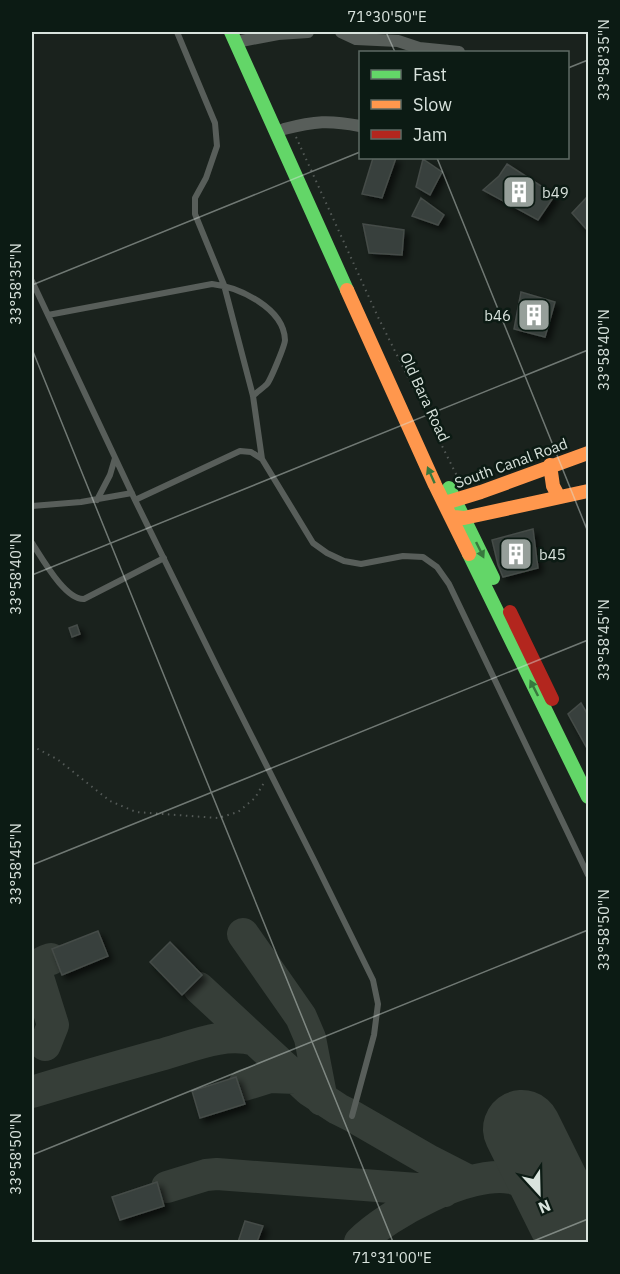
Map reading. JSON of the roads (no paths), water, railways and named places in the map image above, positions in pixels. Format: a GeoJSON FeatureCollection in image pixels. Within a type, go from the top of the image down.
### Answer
{"type":"FeatureCollection","features":[{"type":"Feature","properties":{"kind":"main road","name":"Old Bara Road"},"geometry":{"type":"LineString","coordinates":[[238,36],[288,130],[457,518],[575,757],[588,772]]}},
{"type":"Feature","properties":{"kind":"main road"},"geometry":{"type":"LineString","coordinates":[[238,36],[449,501]]}},
{"type":"Feature","properties":{"kind":"main road","name":"South Canal Road"},"geometry":{"type":"LineString","coordinates":[[449,501],[501,485],[550,465],[588,453]]}},
{"type":"Feature","properties":{"kind":"main road"},"geometry":{"type":"LineString","coordinates":[[550,465],[554,490],[559,497]]}},
{"type":"Feature","properties":{"kind":"main road"},"geometry":{"type":"LineString","coordinates":[[457,518],[588,491]]}},
{"type":"Feature","properties":{"kind":"main road"},"geometry":{"type":"LineString","coordinates":[[575,757],[588,797]]}},
{"type":"Feature","properties":{"kind":"street"},"geometry":{"type":"LineString","coordinates":[[238,36],[308,32]]}},
{"type":"Feature","properties":{"kind":"street"},"geometry":{"type":"LineString","coordinates":[[341,32],[356,39],[398,41],[419,48],[449,51]]}},
{"type":"Feature","properties":{"kind":"street"},"geometry":{"type":"LineString","coordinates":[[288,130],[319,122],[339,122],[359,126]]}},
{"type":"Feature","properties":{"kind":"lane"},"geometry":{"type":"LineString","coordinates":[[177,32],[215,123],[217,146],[206,178],[195,198],[195,214],[224,285],[253,396],[261,459]]}},
{"type":"Feature","properties":{"kind":"lane"},"geometry":{"type":"LineString","coordinates":[[32,282],[135,500],[373,980],[378,1004],[374,1035],[351,1116]]}},
{"type":"Feature","properties":{"kind":"lane"},"geometry":{"type":"LineString","coordinates":[[48,315],[212,284],[224,285],[257,300],[273,312],[282,326],[285,342],[268,383],[253,396]]}},
{"type":"Feature","properties":{"kind":"lane"},"geometry":{"type":"LineString","coordinates":[[135,500],[240,451],[251,452],[261,459],[313,543],[327,554],[344,561],[361,564],[403,556],[423,557],[437,567],[449,584],[588,875]]}},
{"type":"Feature","properties":{"kind":"lane"},"geometry":{"type":"LineString","coordinates":[[97,500],[110,475],[115,458]]}},
{"type":"Feature","properties":{"kind":"lane"},"geometry":{"type":"LineString","coordinates":[[32,506],[97,500],[132,493]]}},
{"type":"Feature","properties":{"kind":"lane"},"geometry":{"type":"LineString","coordinates":[[32,543],[52,573],[78,600],[164,558]]}},
{"type":"Feature","properties":{"kind":"place","name":"b49"},"geometry":{"type":"Point","coordinates":[519,192]}},
{"type":"Feature","properties":{"kind":"place","name":"b46"},"geometry":{"type":"Point","coordinates":[534,315]}},
{"type":"Feature","properties":{"kind":"place","name":"b45"},"geometry":{"type":"Point","coordinates":[516,554]}}]}
